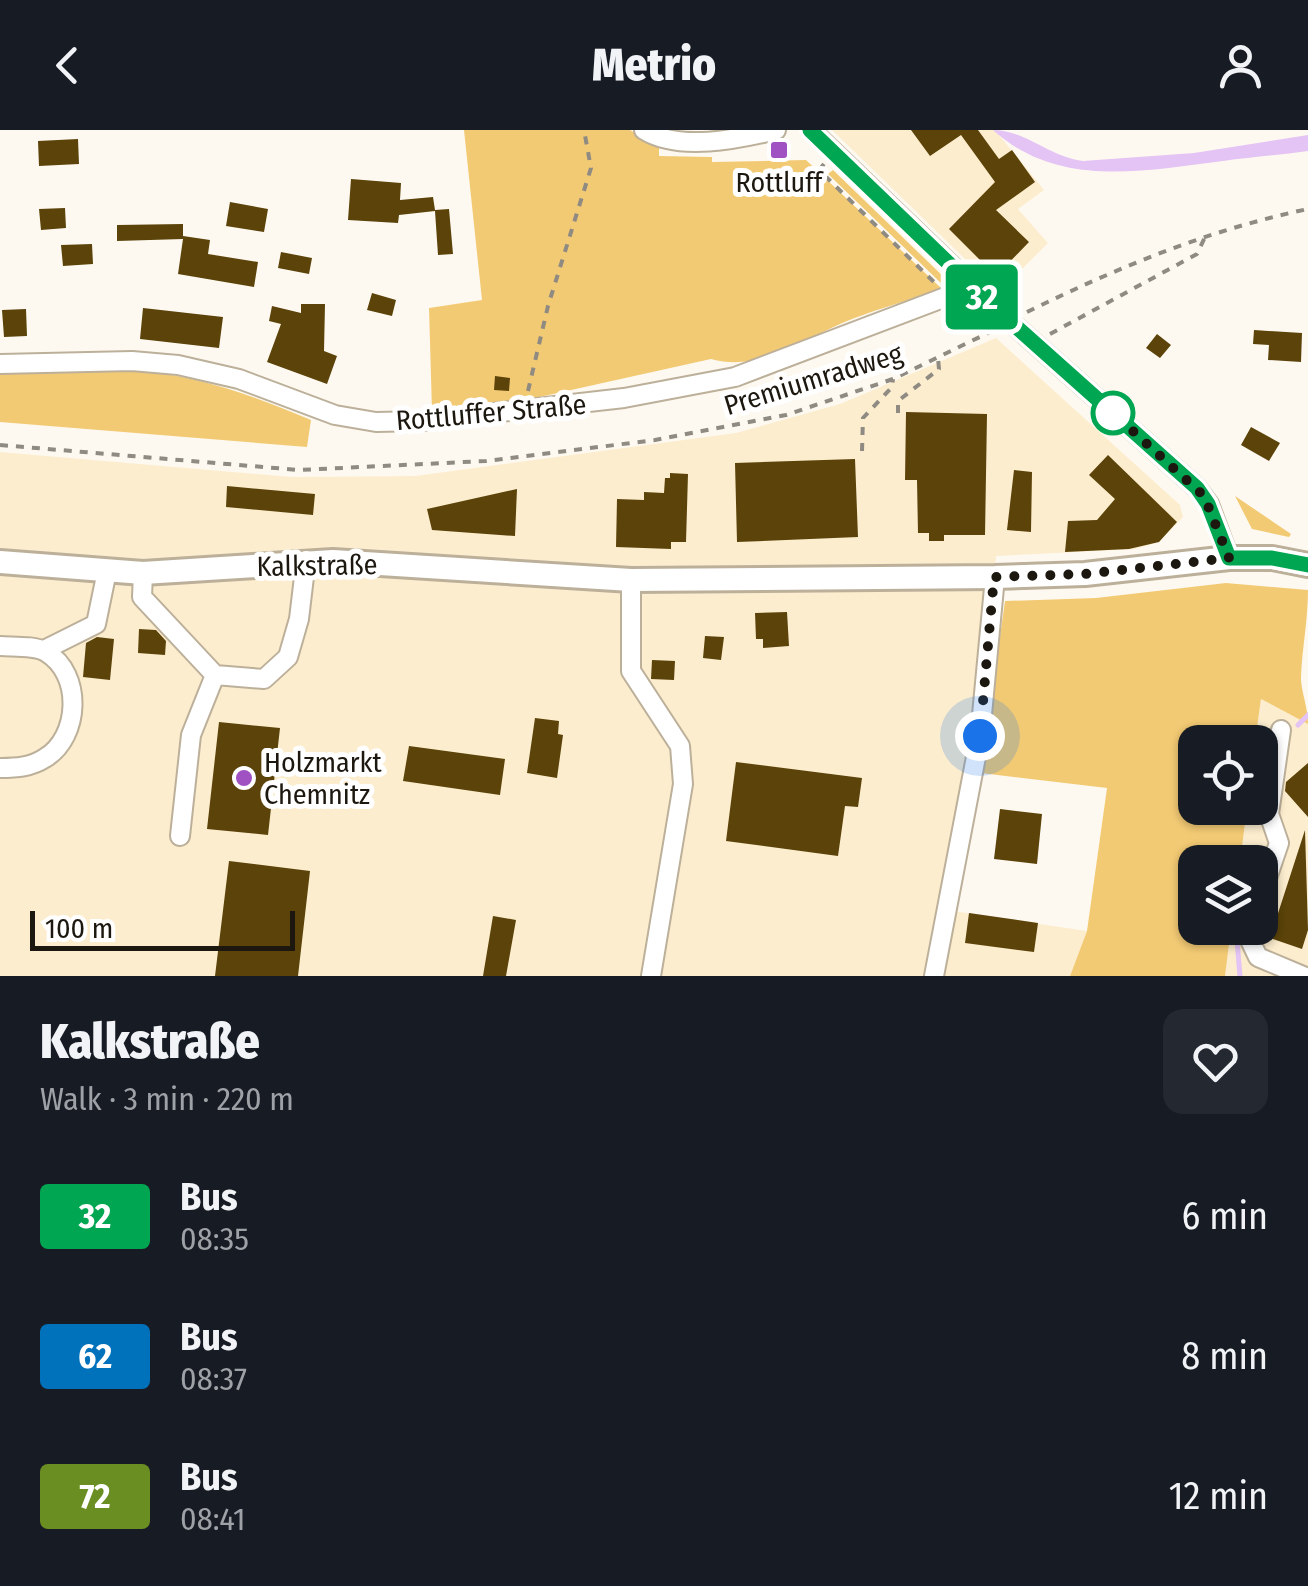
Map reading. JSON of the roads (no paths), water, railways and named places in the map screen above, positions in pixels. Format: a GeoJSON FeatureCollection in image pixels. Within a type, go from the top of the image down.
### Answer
{"type":"FeatureCollection","features":[{"type":"Feature","properties":{"kind":"main road","name":"Kalkstraße"},"geometry":{"type":"LineString","coordinates":[[0,562],[142,573],[306,560],[631,580],[1085,574],[1229,558],[1272,558],[1308,566]]}},
{"type":"Feature","properties":{"kind":"street"},"geometry":{"type":"LineString","coordinates":[[644,130],[668,140],[742,138],[774,130]]}},
{"type":"Feature","properties":{"kind":"street"},"geometry":{"type":"LineString","coordinates":[[810,130],[967,289],[1013,319],[1034,343],[1197,488],[1208,504],[1229,558]]}},
{"type":"Feature","properties":{"kind":"street","name":"Rottluffer Straße"},"geometry":{"type":"LineString","coordinates":[[0,364],[132,361],[178,365],[239,380],[336,415],[376,422],[624,398],[735,377],[967,289]]}},
{"type":"Feature","properties":{"kind":"street"},"geometry":{"type":"LineString","coordinates":[[142,573],[142,597],[215,675],[264,678],[288,657],[300,619],[306,560]]}},
{"type":"Feature","properties":{"kind":"street"},"geometry":{"type":"LineString","coordinates":[[0,646],[44,650],[96,624],[107,570]]}},
{"type":"Feature","properties":{"kind":"street"},"geometry":{"type":"LineString","coordinates":[[934,976],[980,736],[994,577]]}},
{"type":"Feature","properties":{"kind":"street"},"geometry":{"type":"LineString","coordinates":[[631,580],[631,671],[680,746],[683,784],[651,976]]}},
{"type":"Feature","properties":{"kind":"street"},"geometry":{"type":"LineString","coordinates":[[0,768],[26,767],[48,757],[65,740],[74,691],[67,672],[44,650]]}},
{"type":"Feature","properties":{"kind":"street"},"geometry":{"type":"LineString","coordinates":[[180,836],[191,735],[215,675]]}},
{"type":"Feature","properties":{"kind":"street"},"geometry":{"type":"LineString","coordinates":[[1277,845],[1270,814],[1281,730]]}},
{"type":"Feature","properties":{"kind":"street"},"geometry":{"type":"LineString","coordinates":[[1252,945],[1258,957],[1303,976]]}},
{"type":"Feature","properties":{"kind":"waterway"},"geometry":{"type":"LineString","coordinates":[[1298,725],[1308,715]]}},
{"type":"Feature","properties":{"kind":"waterway"},"geometry":{"type":"LineString","coordinates":[[1237,945],[1240,976]]}},
{"type":"Feature","properties":{"kind":"place","name":"Rottluff"},"geometry":{"type":"Point","coordinates":[779,150]}},
{"type":"Feature","properties":{"kind":"place","name":"Holzmarkt Chemnitz"},"geometry":{"type":"Point","coordinates":[244,778]}}]}
